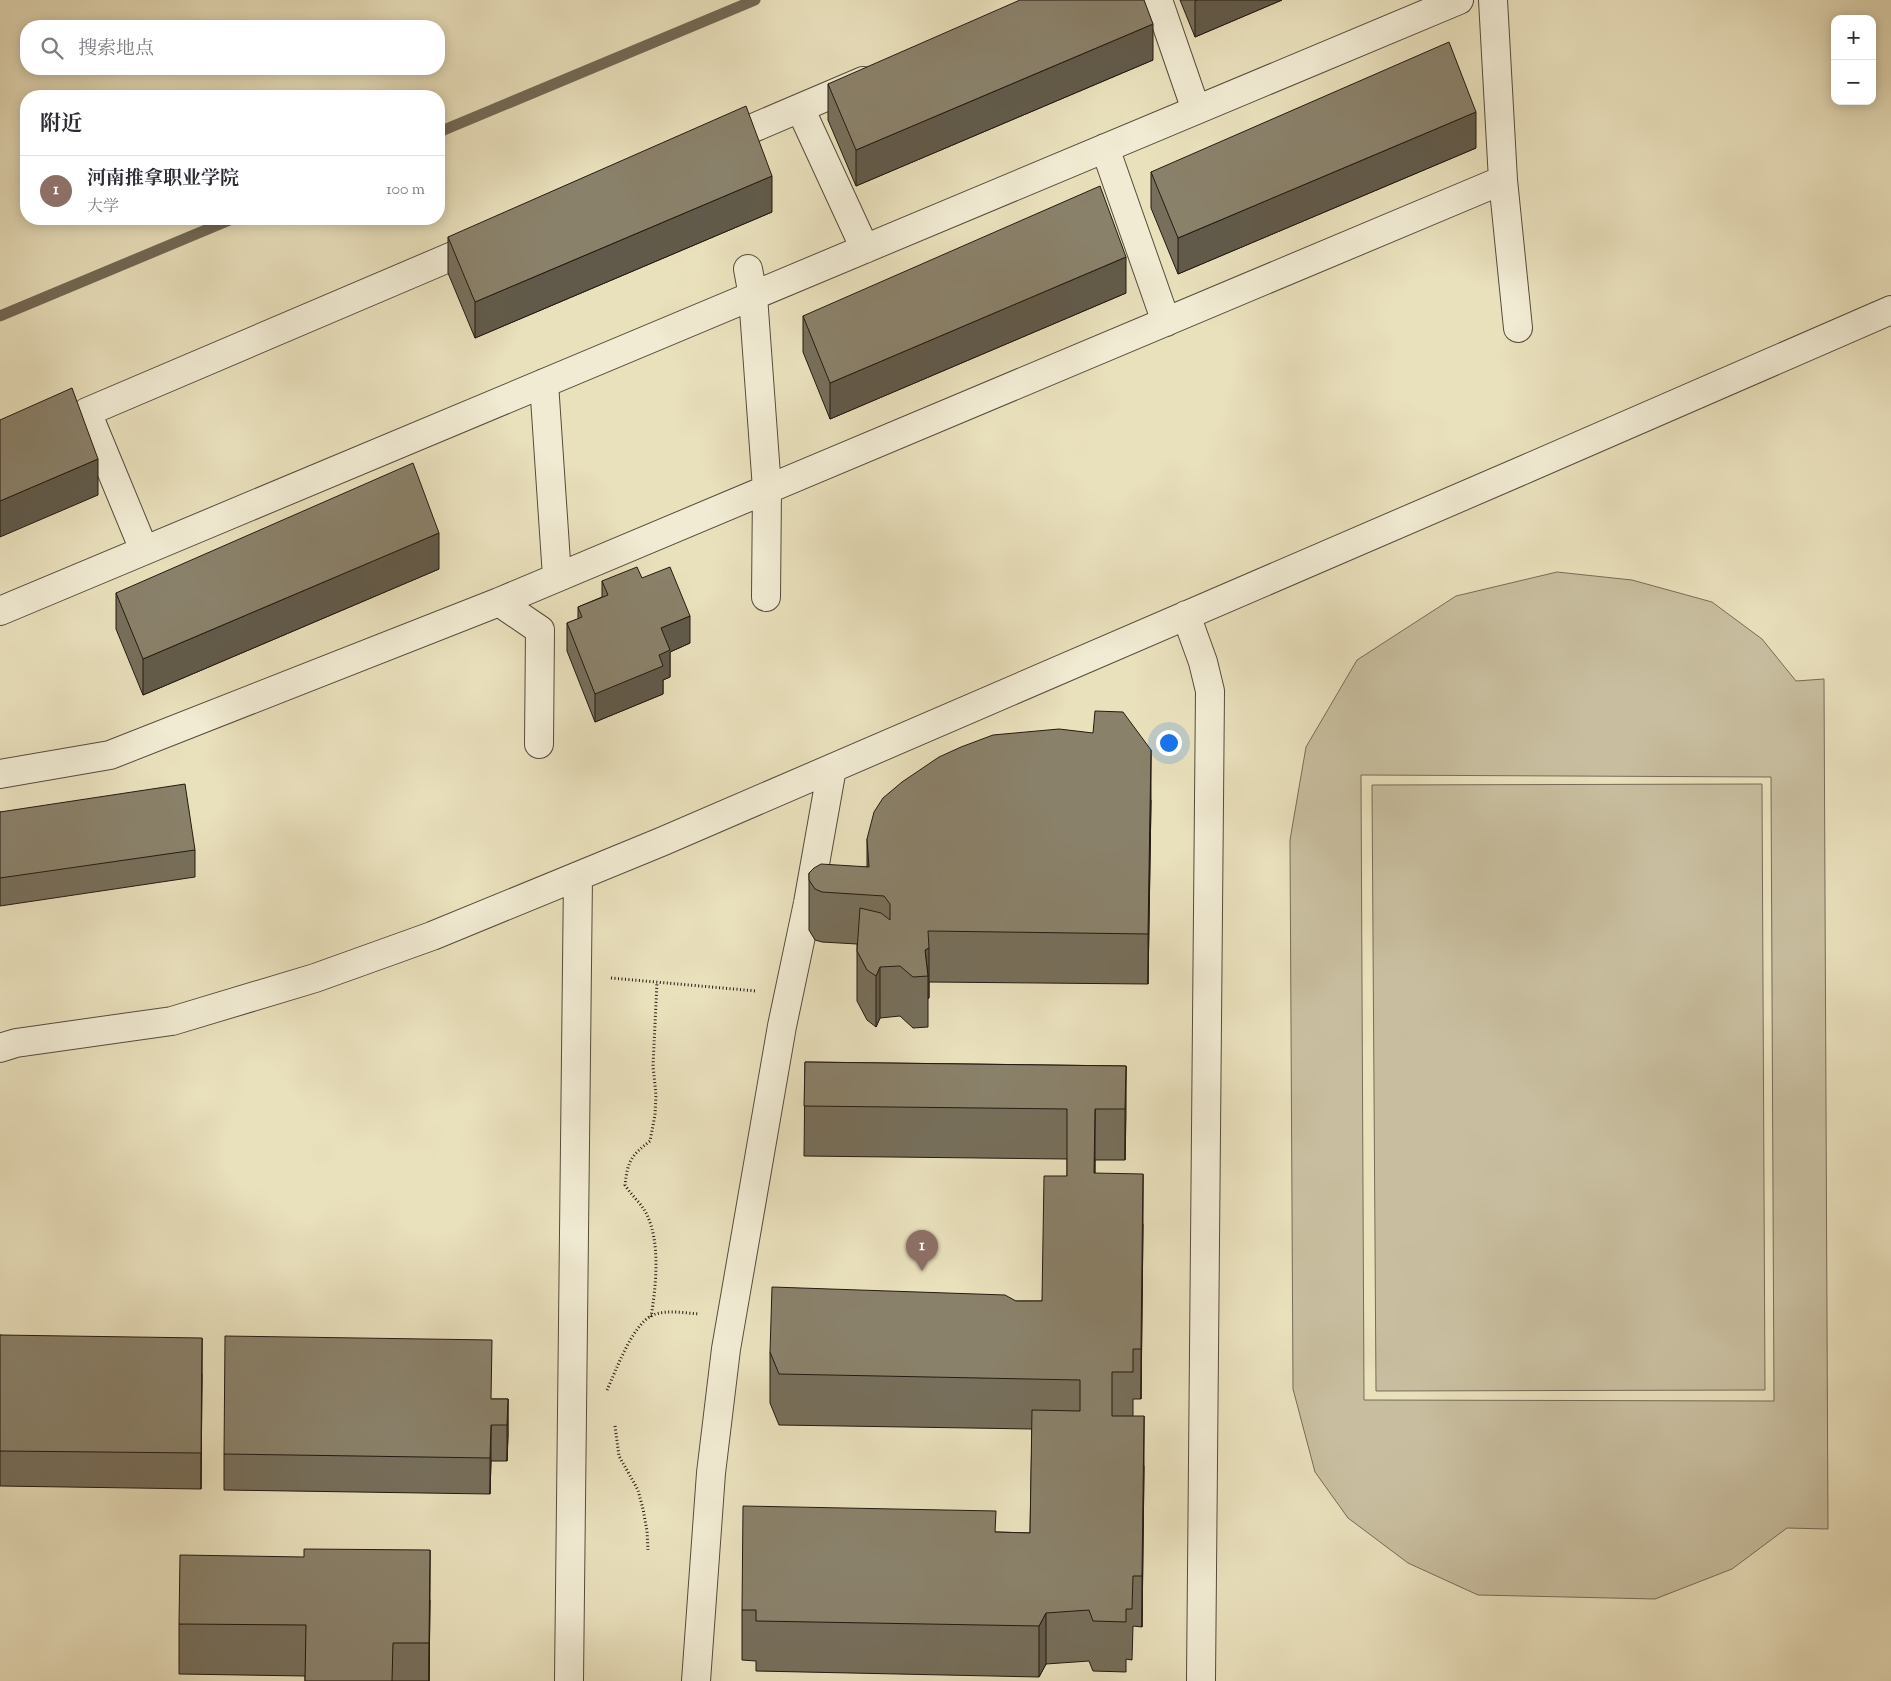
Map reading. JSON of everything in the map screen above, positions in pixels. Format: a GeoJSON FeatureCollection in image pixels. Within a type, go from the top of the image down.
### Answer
{"type":"FeatureCollection","features":[{"type":"Feature","properties":{"kind":"lane"},"geometry":{"type":"LineString","coordinates":[[1158,0],[1196,110]]}},
{"type":"Feature","properties":{"kind":"lane"},"geometry":{"type":"LineString","coordinates":[[0,611],[544,383],[751,283],[865,249],[1459,0]]}},
{"type":"Feature","properties":{"kind":"lane"},"geometry":{"type":"LineString","coordinates":[[1493,0],[1503,180],[1518,328]]}},
{"type":"Feature","properties":{"kind":"lane"},"geometry":{"type":"LineString","coordinates":[[700,150],[881,73]]}},
{"type":"Feature","properties":{"kind":"lane"},"geometry":{"type":"LineString","coordinates":[[800,108],[865,249]]}},
{"type":"Feature","properties":{"kind":"lane"},"geometry":{"type":"LineString","coordinates":[[1105,148],[1166,322]]}},
{"type":"Feature","properties":{"kind":"lane"},"geometry":{"type":"LineString","coordinates":[[0,774],[110,755],[499,602],[1503,180]]}},
{"type":"Feature","properties":{"kind":"lane"},"geometry":{"type":"LineString","coordinates":[[144,550],[87,412],[508,232]]}},
{"type":"Feature","properties":{"kind":"lane"},"geometry":{"type":"LineString","coordinates":[[751,283],[767,489],[766,597]]}},
{"type":"Feature","properties":{"kind":"lane"},"geometry":{"type":"LineString","coordinates":[[0,1048],[16,1043],[172,1021],[315,978],[432,936],[832,768],[1891,310]]}},
{"type":"Feature","properties":{"kind":"lane"},"geometry":{"type":"LineString","coordinates":[[544,383],[557,577]]}},
{"type":"Feature","properties":{"kind":"lane"},"geometry":{"type":"LineString","coordinates":[[499,602],[540,630],[539,744]]}},
{"type":"Feature","properties":{"kind":"lane"},"geometry":{"type":"LineString","coordinates":[[1186,615],[1204,662],[1210,691],[1201,1681]]}},
{"type":"Feature","properties":{"kind":"lane"},"geometry":{"type":"LineString","coordinates":[[696,1681],[711,1473],[726,1349],[789,994],[808,903],[832,768]]}},
{"type":"Feature","properties":{"kind":"lane"},"geometry":{"type":"LineString","coordinates":[[569,1681],[578,876]]}},
{"type":"Feature","properties":{"kind":"path"},"geometry":{"type":"LineString","coordinates":[[576,975],[789,994]]}},
{"type":"Feature","properties":{"kind":"path"},"geometry":{"type":"LineString","coordinates":[[650,1317],[655,1294],[656,1260],[651,1224],[645,1210],[625,1185],[629,1161],[650,1141],[655,1115],[656,1095],[653,1066],[657,982]]}},
{"type":"Feature","properties":{"kind":"path"},"geometry":{"type":"LineString","coordinates":[[606,1390],[640,1325],[655,1314],[674,1312],[732,1316]]}},
{"type":"Feature","properties":{"kind":"path"},"geometry":{"type":"LineString","coordinates":[[615,1426],[619,1456],[638,1490],[647,1531],[648,1550]]}},
{"type":"Feature","properties":{"kind":"shaded area"},"geometry":{"type":"Polygon","coordinates":[[[1557,572],[1632,580],[1712,602],[1762,639],[1796,681],[1824,679],[1828,1529],[1787,1528],[1732,1569],[1655,1599],[1478,1595],[1408,1563],[1348,1518],[1315,1472],[1293,1389],[1290,840],[1306,747],[1357,660],[1456,596],[1557,572]],[[1361,775],[1364,1400],[1774,1401],[1771,777],[1361,775]]]}},
{"type":"Feature","properties":{"kind":"shaded area"},"geometry":{"type":"Polygon","coordinates":[[[1762,784],[1765,1390],[1376,1391],[1372,785],[1762,784]]]}},
{"type":"Feature","properties":{"kind":"building"},"geometry":{"type":"Polygon","coordinates":[[[1020,0],[1144,0],[1153,24],[856,150],[828,84],[1020,0]]]}},
{"type":"Feature","properties":{"kind":"building"},"geometry":{"type":"Polygon","coordinates":[[[1449,42],[1476,112],[1178,238],[1151,172],[1449,42]]]}},
{"type":"Feature","properties":{"kind":"building"},"geometry":{"type":"Polygon","coordinates":[[[746,106],[772,176],[475,302],[448,237],[746,106]]]}},
{"type":"Feature","properties":{"kind":"building"},"geometry":{"type":"Polygon","coordinates":[[[1100,186],[1126,257],[830,383],[803,316],[1100,186]]]}},
{"type":"Feature","properties":{"kind":"building"},"geometry":{"type":"Polygon","coordinates":[[[72,388],[98,459],[0,501],[0,420],[72,388]]]}},
{"type":"Feature","properties":{"kind":"building"},"geometry":{"type":"Polygon","coordinates":[[[413,463],[439,533],[143,659],[116,593],[413,463]]]}},
{"type":"Feature","properties":{"kind":"building"},"geometry":{"type":"Polygon","coordinates":[[[637,567],[642,578],[670,567],[690,616],[661,628],[670,650],[659,655],[663,666],[595,694],[567,623],[582,617],[578,607],[608,595],[602,581],[637,567]]]}},
{"type":"Feature","properties":{"kind":"building"},"geometry":{"type":"Polygon","coordinates":[[[1095,711],[1123,712],[1151,750],[1148,934],[928,931],[929,948],[925,950],[928,976],[913,977],[900,966],[880,967],[876,976],[867,970],[857,951],[860,908],[881,913],[890,920],[890,904],[884,896],[822,892],[815,889],[809,880],[809,873],[821,864],[869,867],[867,839],[874,812],[883,798],[902,782],[939,757],[993,735],[1059,729],[1093,733],[1095,711]]]}},
{"type":"Feature","properties":{"kind":"building"},"geometry":{"type":"Polygon","coordinates":[[[185,784],[195,850],[0,878],[0,812],[185,784]]]}},
{"type":"Feature","properties":{"kind":"building"},"geometry":{"type":"Polygon","coordinates":[[[805,1062],[1126,1066],[1125,1109],[1095,1109],[1094,1173],[1143,1174],[1141,1349],[1133,1349],[1133,1372],[1112,1372],[1112,1416],[1144,1416],[1142,1576],[1133,1576],[1132,1609],[1126,1609],[1126,1622],[1093,1621],[1089,1610],[1046,1613],[1039,1626],[756,1621],[756,1610],[742,1610],[743,1506],[996,1511],[995,1532],[1030,1533],[1032,1410],[1080,1411],[1080,1380],[779,1374],[770,1352],[772,1287],[1005,1295],[1016,1301],[1042,1301],[1044,1176],[1067,1176],[1067,1109],[804,1106],[805,1062]]]}},
{"type":"Feature","properties":{"kind":"building"},"geometry":{"type":"Polygon","coordinates":[[[0,1335],[202,1338],[201,1453],[0,1451],[0,1335]]]}},
{"type":"Feature","properties":{"kind":"building"},"geometry":{"type":"Polygon","coordinates":[[[225,1336],[492,1340],[491,1399],[508,1399],[507,1425],[491,1425],[490,1458],[224,1454],[225,1336]]]}},
{"type":"Feature","properties":{"kind":"building"},"geometry":{"type":"Polygon","coordinates":[[[304,1549],[430,1550],[429,1643],[393,1643],[392,1681],[305,1681],[306,1625],[179,1624],[180,1555],[304,1557],[304,1549]]]}},
{"type":"Feature","properties":{"kind":"waterway"},"geometry":{"type":"LineString","coordinates":[[445,129],[755,0]]}},
{"type":"Feature","properties":{"kind":"waterway"},"geometry":{"type":"LineString","coordinates":[[0,316],[218,225]]}},
{"type":"Feature","properties":{"kind":"place","name":"河南推拿职业学院"},"geometry":{"type":"Point","coordinates":[922,1271]}}]}
